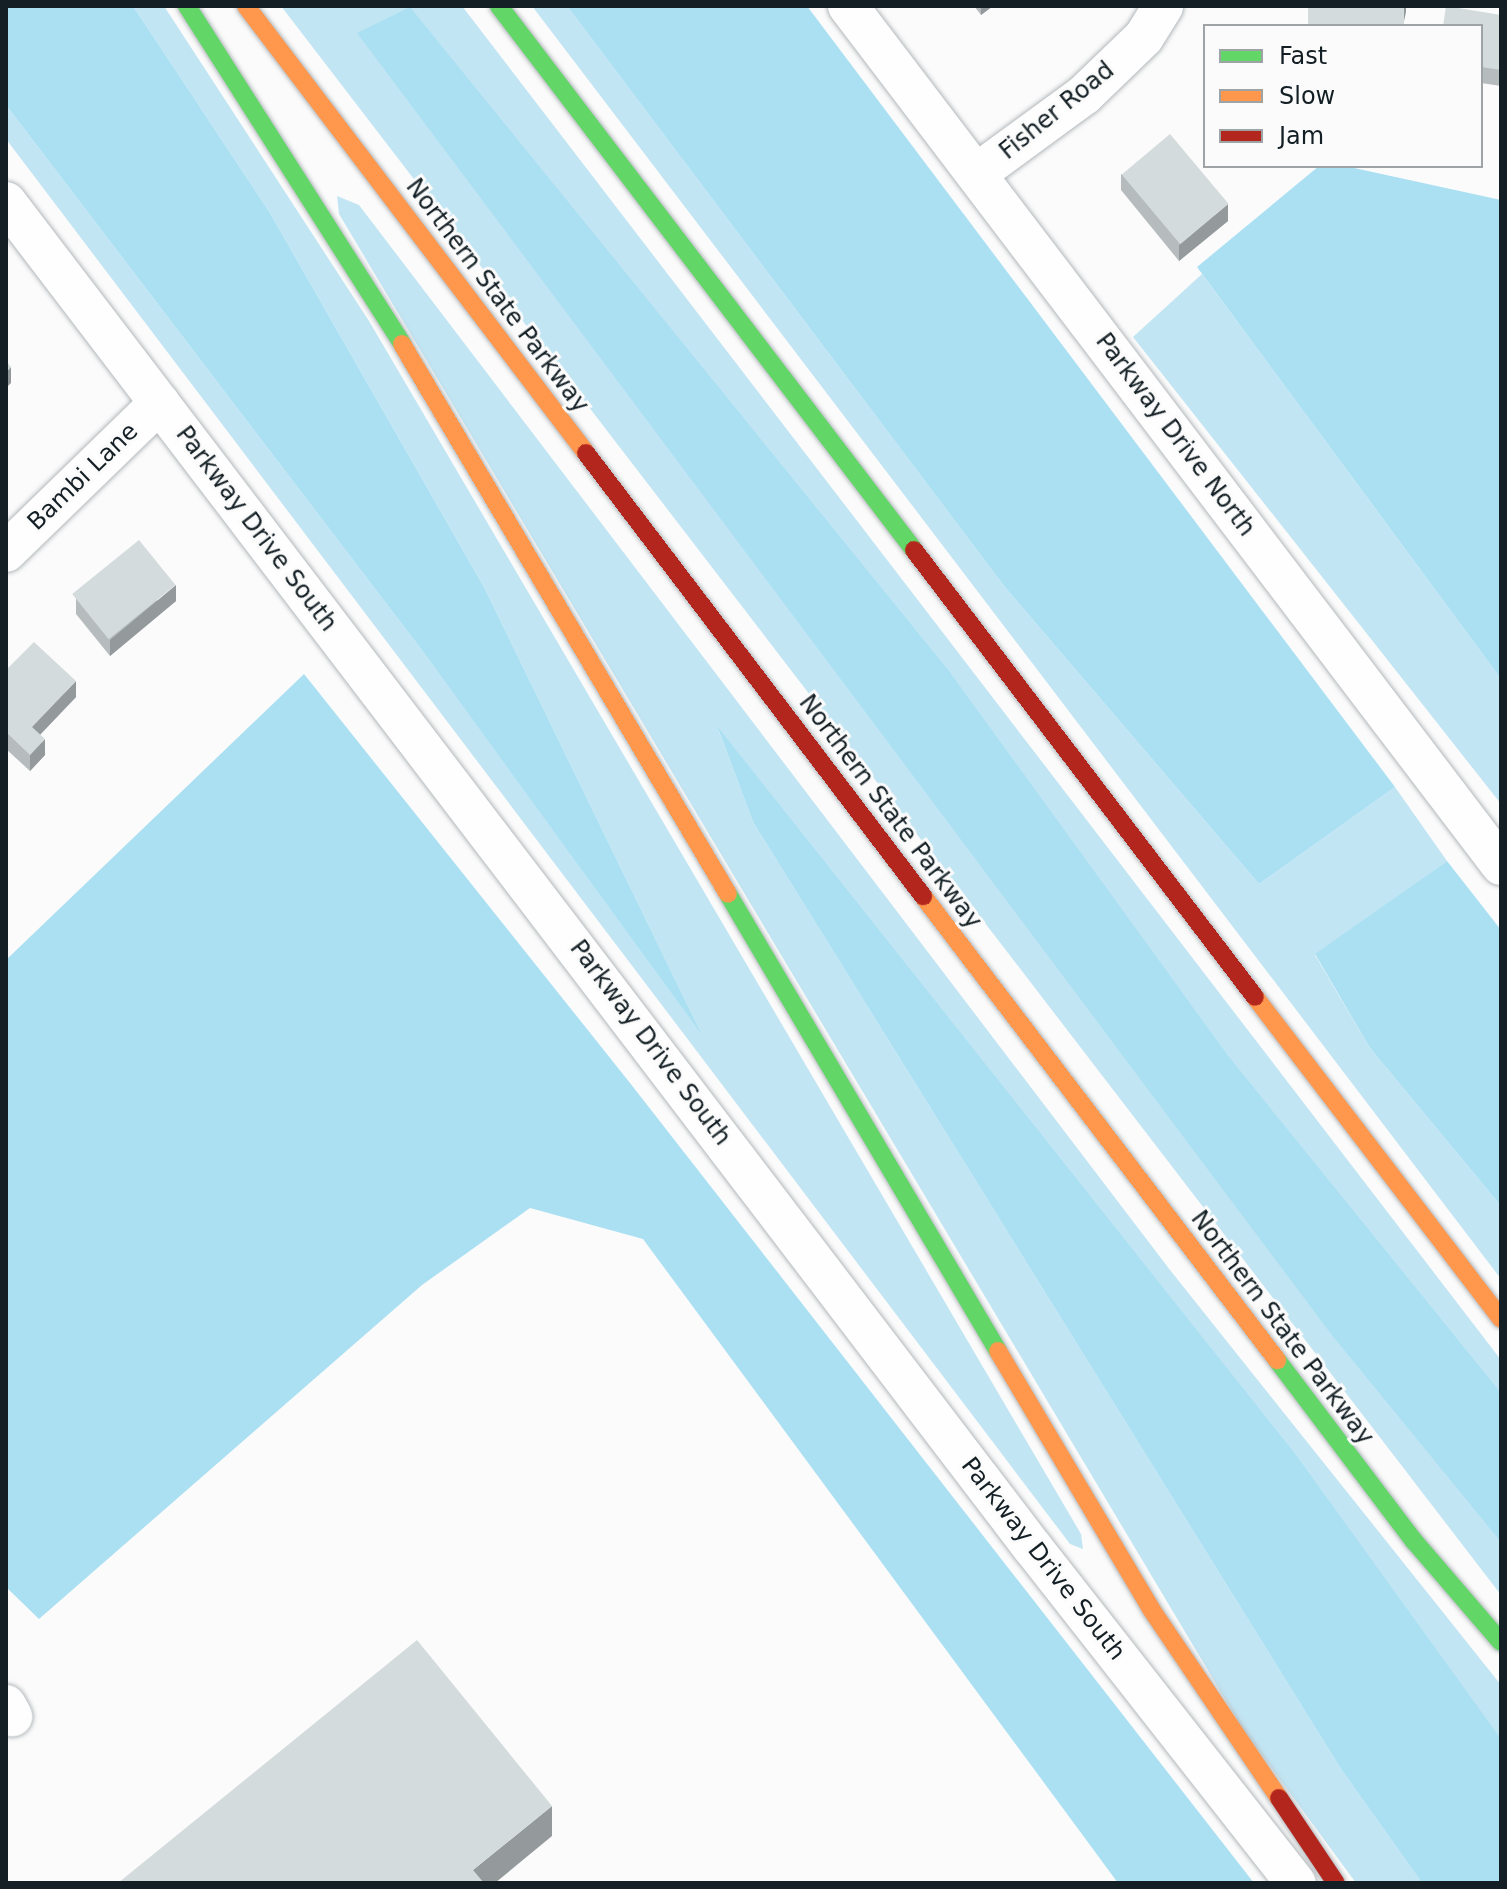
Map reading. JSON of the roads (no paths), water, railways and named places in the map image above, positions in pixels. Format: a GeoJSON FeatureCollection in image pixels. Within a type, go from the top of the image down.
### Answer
{"type":"FeatureCollection","features":[{"type":"Feature","properties":{"kind":"highway"},"geometry":{"type":"LineString","coordinates":[[187,6],[363,278],[1151,1609],[1336,1883]]}},
{"type":"Feature","properties":{"kind":"highway","name":"Northern State Parkway"},"geometry":{"type":"LineString","coordinates":[[246,6],[1414,1541],[1501,1642]]}},
{"type":"Feature","properties":{"kind":"highway"},"geometry":{"type":"LineString","coordinates":[[499,6],[1501,1319]]}},
{"type":"Feature","properties":{"kind":"street","name":"Parkway Drive North"},"geometry":{"type":"LineString","coordinates":[[848,6],[1501,865]]}},
{"type":"Feature","properties":{"kind":"street","name":"Fisher Road"},"geometry":{"type":"LineString","coordinates":[[976,174],[1084,95],[1144,37],[1163,6]]}},
{"type":"Feature","properties":{"kind":"street","name":"Parkway Drive South"},"geometry":{"type":"LineString","coordinates":[[6,202],[1033,1548],[1296,1883]]}},
{"type":"Feature","properties":{"kind":"street","name":"Bambi Lane"},"geometry":{"type":"LineString","coordinates":[[6,552],[159,403]]}}]}
